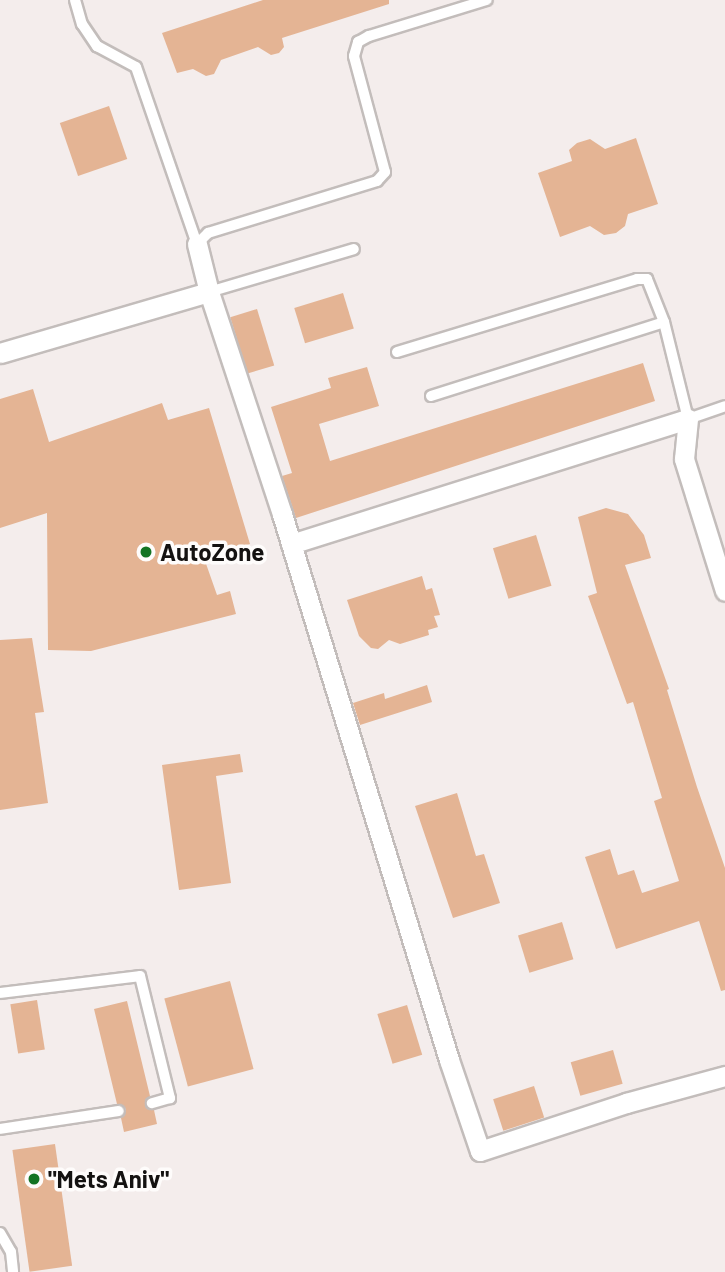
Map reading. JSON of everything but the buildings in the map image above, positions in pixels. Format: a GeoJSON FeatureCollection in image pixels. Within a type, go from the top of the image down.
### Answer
{"type":"FeatureCollection","features":[{"type":"Feature","properties":{"kind":"street"},"geometry":{"type":"LineString","coordinates":[[197,244],[209,292],[480,1151],[626,1103],[725,1076]]}},
{"type":"Feature","properties":{"kind":"street"},"geometry":{"type":"LineString","coordinates":[[0,353],[209,292]]}},
{"type":"Feature","properties":{"kind":"street"},"geometry":{"type":"LineString","coordinates":[[290,544],[688,419],[684,459],[725,591]]}},
{"type":"Feature","properties":{"kind":"lane"},"geometry":{"type":"LineString","coordinates":[[75,0],[82,24],[97,46],[136,67],[197,244],[208,233],[377,181],[385,172],[354,56],[358,42],[369,36],[487,0]]}},
{"type":"Feature","properties":{"kind":"lane"},"geometry":{"type":"LineString","coordinates":[[209,292],[354,249]]}},
{"type":"Feature","properties":{"kind":"lane"},"geometry":{"type":"LineString","coordinates":[[397,352],[638,279],[647,279],[664,322],[688,419],[725,407]]}},
{"type":"Feature","properties":{"kind":"lane"},"geometry":{"type":"LineString","coordinates":[[431,396],[664,322]]}},
{"type":"Feature","properties":{"kind":"lane"},"geometry":{"type":"LineString","coordinates":[[0,993],[140,976],[170,1098],[152,1103]]}},
{"type":"Feature","properties":{"kind":"lane"},"geometry":{"type":"LineString","coordinates":[[0,1129],[119,1111]]}},
{"type":"Feature","properties":{"kind":"lane"},"geometry":{"type":"LineString","coordinates":[[0,1233],[11,1252],[13,1272]]}},
{"type":"Feature","properties":{"kind":"place","name":"AutoZone"},"geometry":{"type":"Point","coordinates":[146,552]}},
{"type":"Feature","properties":{"kind":"place","name":"\"Mets Aniv\""},"geometry":{"type":"Point","coordinates":[34,1179]}}]}
